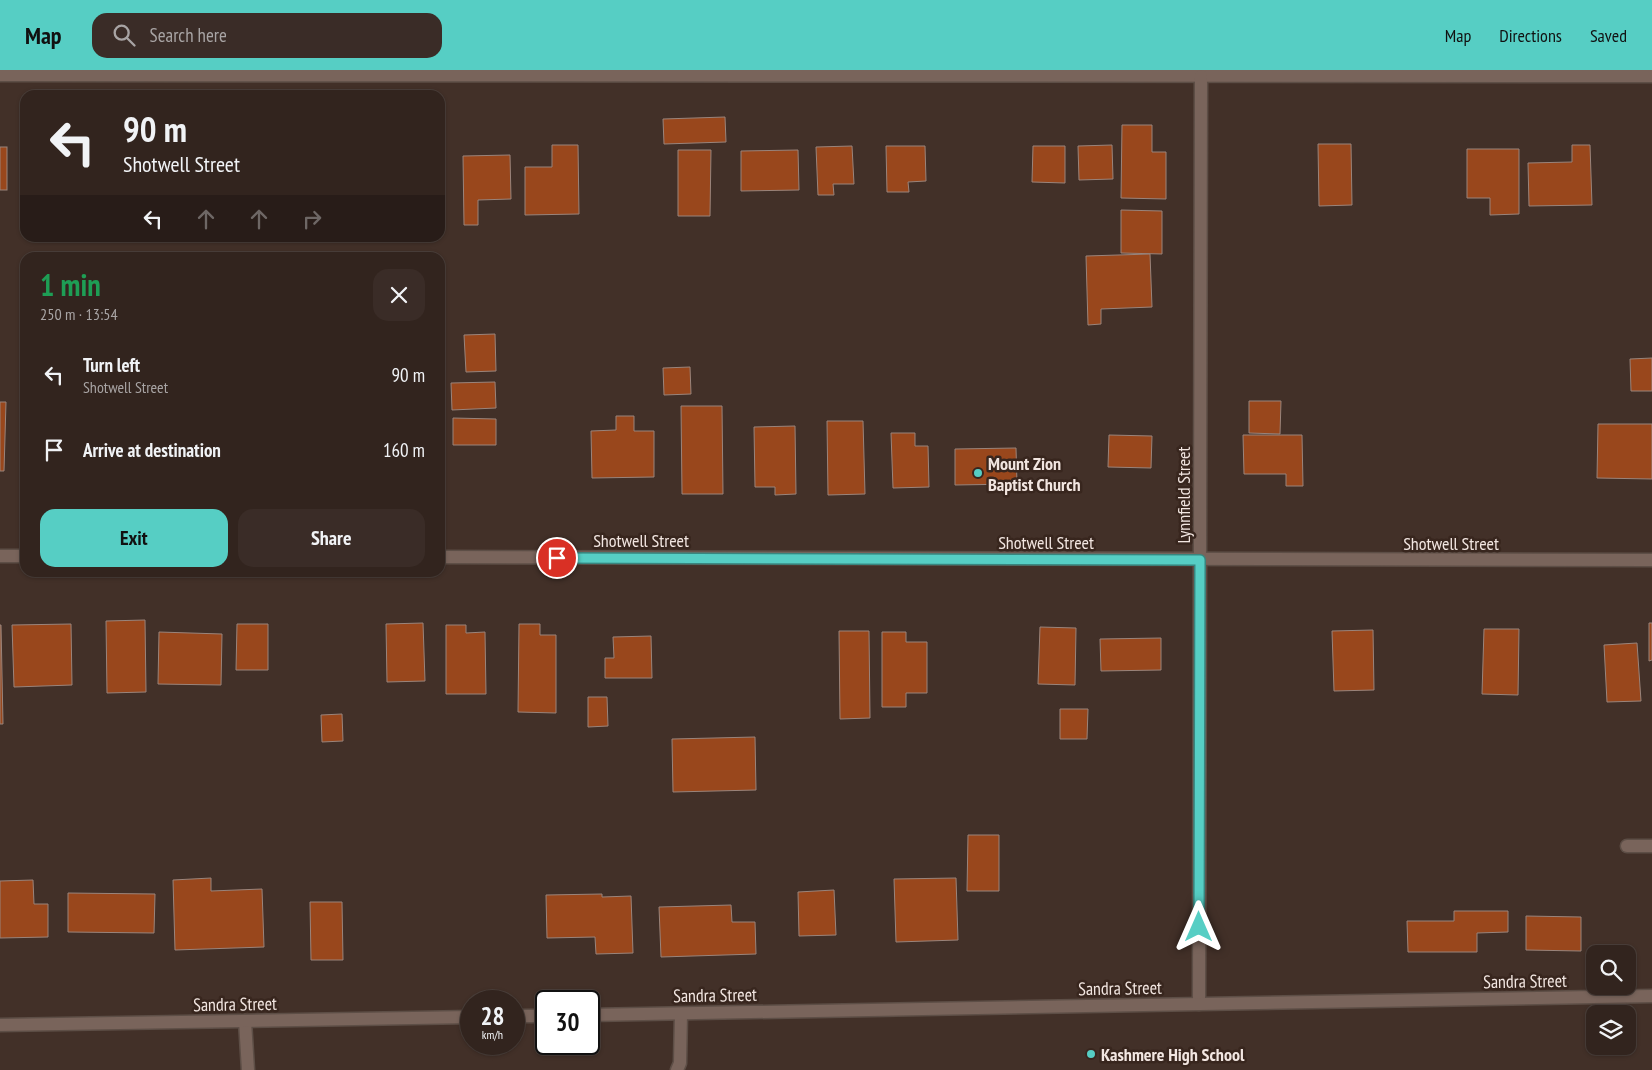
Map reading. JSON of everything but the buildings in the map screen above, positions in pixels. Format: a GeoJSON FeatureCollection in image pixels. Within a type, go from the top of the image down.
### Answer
{"type":"FeatureCollection","features":[{"type":"Feature","properties":{"kind":"street"},"geometry":{"type":"LineString","coordinates":[[0,76],[1652,76]]}},
{"type":"Feature","properties":{"kind":"street","name":"Lynnfield Street"},"geometry":{"type":"LineString","coordinates":[[1199,1004],[1201,76]]}},
{"type":"Feature","properties":{"kind":"street"},"geometry":{"type":"LineString","coordinates":[[0,556],[20,556]]}},
{"type":"Feature","properties":{"kind":"street","name":"Shotwell Street"},"geometry":{"type":"LineString","coordinates":[[445,557],[1652,560]]}},
{"type":"Feature","properties":{"kind":"street"},"geometry":{"type":"LineString","coordinates":[[1627,846],[1652,846]]}},
{"type":"Feature","properties":{"kind":"street","name":"Sandra Street"},"geometry":{"type":"LineString","coordinates":[[600,1015],[1652,996]]}},
{"type":"Feature","properties":{"kind":"street"},"geometry":{"type":"LineString","coordinates":[[677,1070],[680,1063],[681,1014]]}},
{"type":"Feature","properties":{"kind":"street","name":"Sandra Street"},"geometry":{"type":"LineString","coordinates":[[0,1025],[460,1017]]}},
{"type":"Feature","properties":{"kind":"street"},"geometry":{"type":"LineString","coordinates":[[245,1021],[248,1070]]}},
{"type":"Feature","properties":{"kind":"place","name":"Mount Zion Baptist Church"},"geometry":{"type":"Point","coordinates":[978,473]}},
{"type":"Feature","properties":{"kind":"place","name":"Kashmere High School"},"geometry":{"type":"Point","coordinates":[1091,1054]}},
{"type":"Feature","properties":{"kind":"route"},"geometry":{"type":"LineString","coordinates":[[557,558],[1200,560],[1199,927]]}}]}
